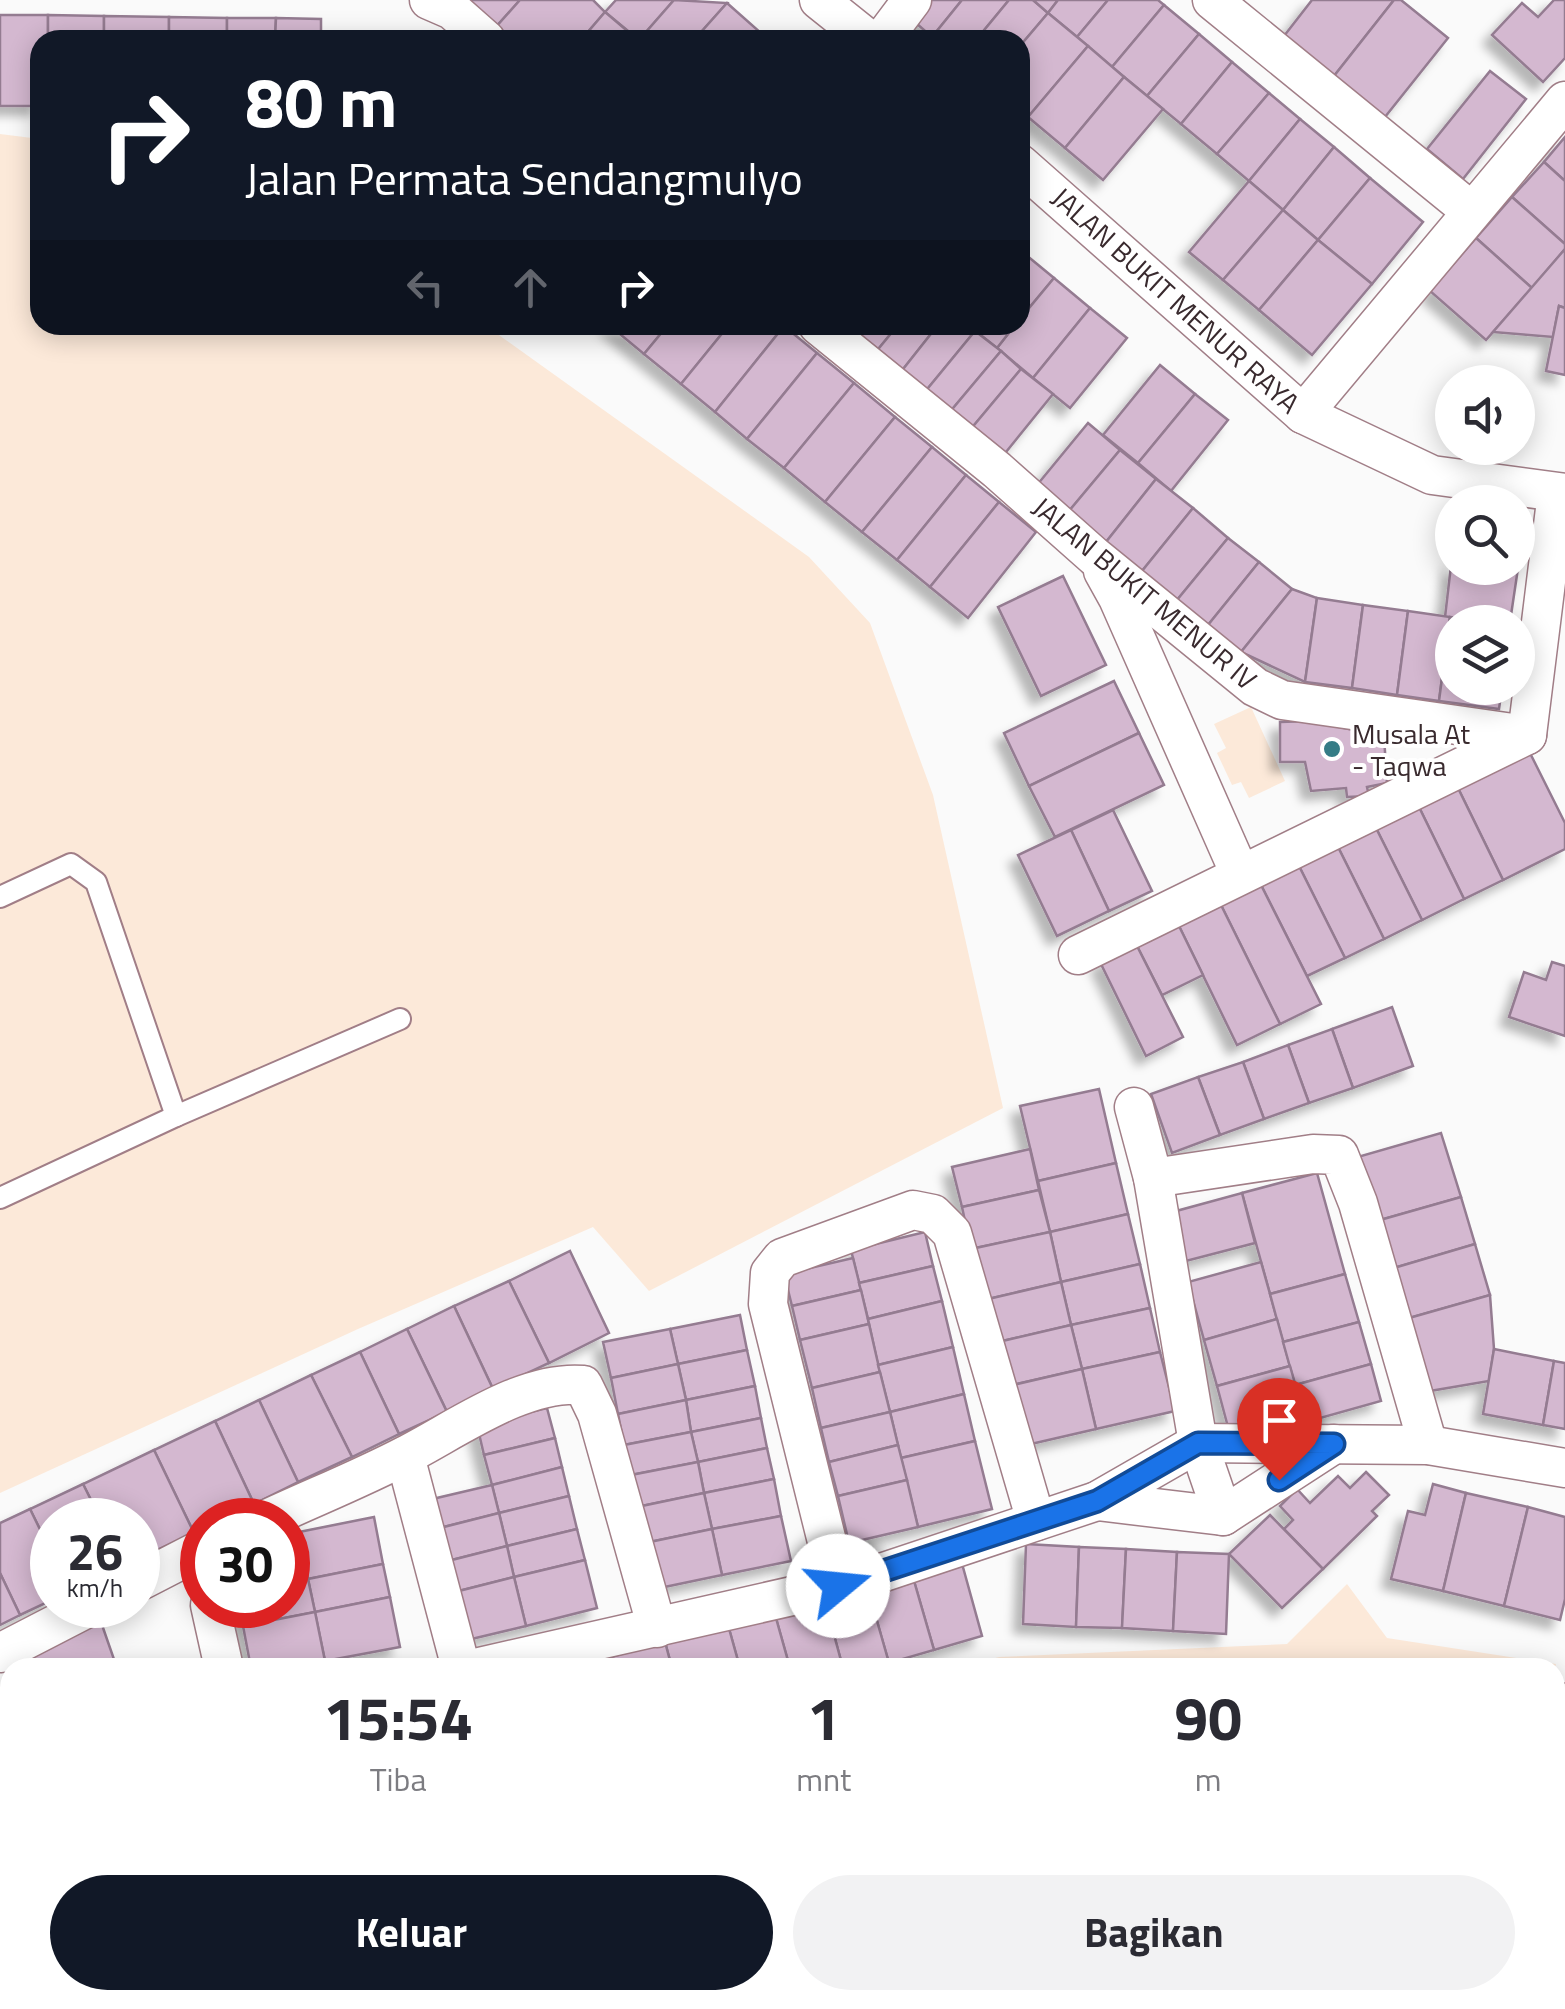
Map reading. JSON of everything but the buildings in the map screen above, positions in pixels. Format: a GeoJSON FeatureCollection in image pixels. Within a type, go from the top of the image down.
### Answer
{"type":"FeatureCollection","features":[{"type":"Feature","properties":{"kind":"street"},"geometry":{"type":"LineString","coordinates":[[429,0],[452,10],[475,30]]}},
{"type":"Feature","properties":{"kind":"street"},"geometry":{"type":"LineString","coordinates":[[819,0],[856,30]]}},
{"type":"Feature","properties":{"kind":"street"},"geometry":{"type":"LineString","coordinates":[[890,30],[912,0]]}},
{"type":"Feature","properties":{"kind":"street"},"geometry":{"type":"LineString","coordinates":[[1212,0],[1471,212]]}},
{"type":"Feature","properties":{"kind":"street"},"geometry":{"type":"LineString","coordinates":[[1302,414],[1565,102]]}},
{"type":"Feature","properties":{"kind":"street","name":"JALAN BUKIT MENUR RAYA"},"geometry":{"type":"LineString","coordinates":[[1030,173],[1302,414],[1432,475],[1561,493]]}},
{"type":"Feature","properties":{"kind":"street","name":"JALAN BUKIT MENUR IV"},"geometry":{"type":"LineString","coordinates":[[830,335],[998,470],[1094,556],[1255,687],[1282,700],[1527,735]]}},
{"type":"Feature","properties":{"kind":"street"},"geometry":{"type":"LineString","coordinates":[[1078,955],[1527,735],[1561,493]]}},
{"type":"Feature","properties":{"kind":"street"},"geometry":{"type":"LineString","coordinates":[[1094,556],[1118,598],[1240,874]]}},
{"type":"Feature","properties":{"kind":"street"},"geometry":{"type":"LineString","coordinates":[[1134,1107],[1153,1178],[1198,1443],[1223,1516]]}},
{"type":"Feature","properties":{"kind":"street"},"geometry":{"type":"LineString","coordinates":[[1153,1178],[1314,1154],[1339,1154],[1358,1203],[1428,1445]]}},
{"type":"Feature","properties":{"kind":"street"},"geometry":{"type":"LineString","coordinates":[[838,1586],[768,1304],[770,1273],[782,1258],[913,1210],[933,1214],[952,1233],[1036,1522]]}},
{"type":"Feature","properties":{"kind":"street"},"geometry":{"type":"LineString","coordinates":[[310,1500],[406,1456],[487,1410],[566,1384],[583,1385],[598,1414],[657,1628]]}},
{"type":"Feature","properties":{"kind":"street"},"geometry":{"type":"LineString","coordinates":[[520,1658],[838,1586],[1097,1501],[1198,1443],[1428,1445],[1565,1468]]}},
{"type":"Feature","properties":{"kind":"street"},"geometry":{"type":"LineString","coordinates":[[1097,1501],[1223,1516],[1334,1444]]}},
{"type":"Feature","properties":{"kind":"street"},"geometry":{"type":"LineString","coordinates":[[406,1456],[458,1658]]}},
{"type":"Feature","properties":{"kind":"street"},"geometry":{"type":"LineString","coordinates":[[0,1653],[48,1628]]}},
{"type":"Feature","properties":{"kind":"street"},"geometry":{"type":"LineString","coordinates":[[215,1628],[222,1658]]}},
{"type":"Feature","properties":{"kind":"lane"},"geometry":{"type":"LineString","coordinates":[[0,896],[70,864],[96,882],[176,1116]]}},
{"type":"Feature","properties":{"kind":"lane"},"geometry":{"type":"LineString","coordinates":[[0,1198],[400,1019]]}},
{"type":"Feature","properties":{"kind":"shaded area"},"geometry":{"type":"Polygon","coordinates":[[[0,134],[30,138],[30,335],[499,335],[809,557],[870,623],[933,795],[1003,1108],[649,1291],[593,1227],[358,1329],[0,1493],[0,134]]]}},
{"type":"Feature","properties":{"kind":"shaded area"},"geometry":{"type":"Polygon","coordinates":[[[1251,707],[1285,781],[1249,798],[1241,782],[1232,785],[1217,753],[1226,748],[1214,724],[1251,707]]]}},
{"type":"Feature","properties":{"kind":"shaded area"},"geometry":{"type":"Polygon","coordinates":[[[1347,1584],[1387,1638],[1517,1658],[995,1658],[999,1657],[1287,1644],[1347,1584]]]}},
{"type":"Feature","properties":{"kind":"place","name":"Musala At - Taqwa"},"geometry":{"type":"Point","coordinates":[1332,749]}},
{"type":"Feature","properties":{"kind":"route"},"geometry":{"type":"LineString","coordinates":[[838,1586],[1097,1501],[1198,1443],[1334,1444],[1279,1480]]}}]}
